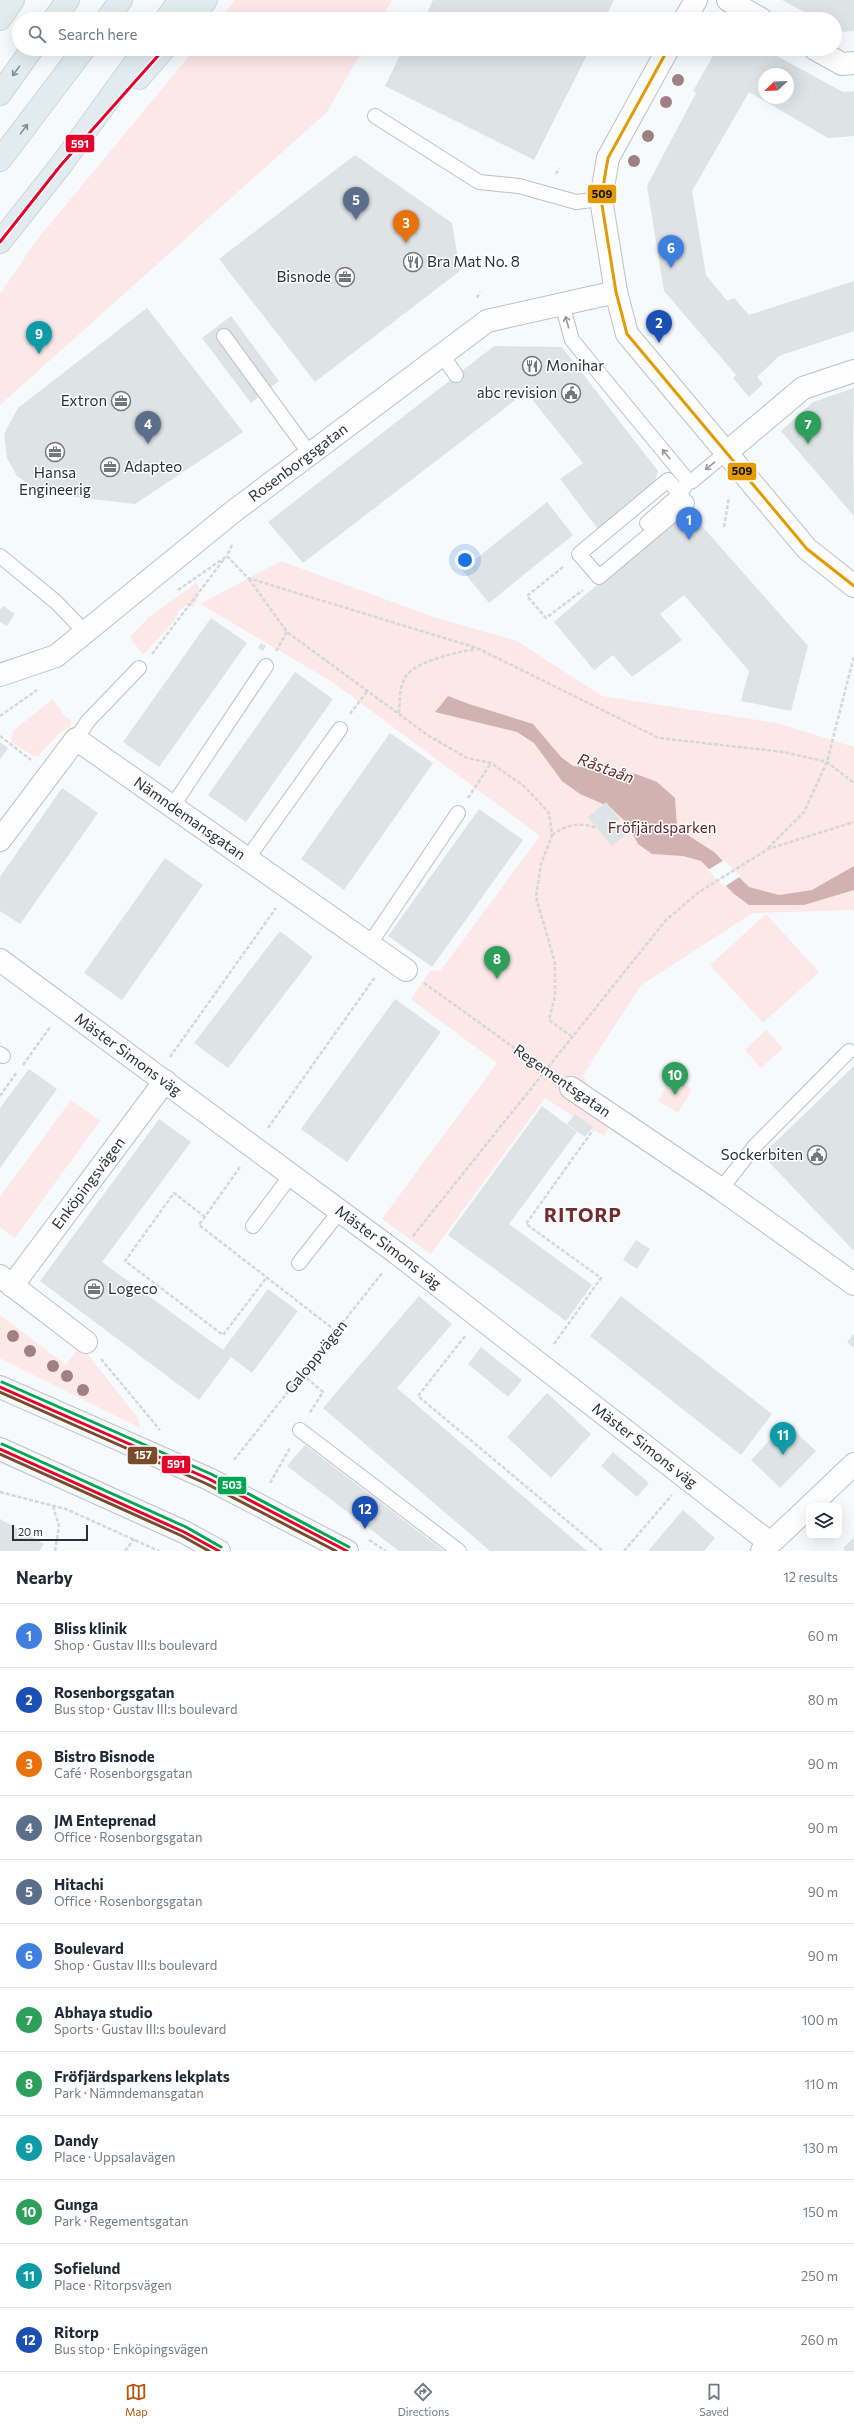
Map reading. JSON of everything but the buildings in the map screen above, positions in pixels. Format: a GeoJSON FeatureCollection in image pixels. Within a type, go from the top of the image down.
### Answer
{"type":"FeatureCollection","features":[{"type":"Feature","properties":{"kind":"highway"},"geometry":{"type":"LineString","coordinates":[[0,5],[5,0]]}},
{"type":"Feature","properties":{"kind":"highway"},"geometry":{"type":"LineString","coordinates":[[0,19],[13,0]]}},
{"type":"Feature","properties":{"kind":"highway"},"geometry":{"type":"LineString","coordinates":[[59,12],[68,0]]}},
{"type":"Feature","properties":{"kind":"highway"},"geometry":{"type":"LineString","coordinates":[[112,12],[121,0]]}},
{"type":"Feature","properties":{"kind":"highway"},"geometry":{"type":"LineString","coordinates":[[171,12],[180,0]]}},
{"type":"Feature","properties":{"kind":"highway"},"geometry":{"type":"LineString","coordinates":[[196,12],[206,0]]}},
{"type":"Feature","properties":{"kind":"highway"},"geometry":{"type":"LineString","coordinates":[[0,94],[27,56]]}},
{"type":"Feature","properties":{"kind":"highway"},"geometry":{"type":"LineString","coordinates":[[0,160],[79,56]]}},
{"type":"Feature","properties":{"kind":"highway"},"geometry":{"type":"LineString","coordinates":[[0,242],[61,165],[140,56]]}},
{"type":"Feature","properties":{"kind":"highway"},"geometry":{"type":"LineString","coordinates":[[61,165],[158,56]]}},
{"type":"Feature","properties":{"kind":"main road"},"geometry":{"type":"LineString","coordinates":[[0,1387],[209,1479],[346,1551]]}},
{"type":"Feature","properties":{"kind":"main road"},"geometry":{"type":"LineString","coordinates":[[0,1449],[184,1532],[219,1551]]}},
{"type":"Feature","properties":{"kind":"street"},"geometry":{"type":"LineString","coordinates":[[689,12],[696,0]]}},
{"type":"Feature","properties":{"kind":"street"},"geometry":{"type":"LineString","coordinates":[[728,0],[749,12]]}},
{"type":"Feature","properties":{"kind":"street"},"geometry":{"type":"LineString","coordinates":[[664,56],[608,158],[601,199],[616,292],[627,334],[807,549],[854,586]]}},
{"type":"Feature","properties":{"kind":"street"},"geometry":{"type":"LineString","coordinates":[[828,56],[842,64],[854,63]]}},
{"type":"Feature","properties":{"kind":"street","name":"Rosenborgsgatan"},"geometry":{"type":"LineString","coordinates":[[0,675],[56,656],[234,511],[487,321],[616,292]]}},
{"type":"Feature","properties":{"kind":"street"},"geometry":{"type":"LineString","coordinates":[[727,452],[803,388],[854,371]]}},
{"type":"Feature","properties":{"kind":"street"},"geometry":{"type":"LineString","coordinates":[[0,840],[76,739]]}},
{"type":"Feature","properties":{"kind":"street","name":"Nämndemansgatan"},"geometry":{"type":"LineString","coordinates":[[76,739],[406,970]]}},
{"type":"Feature","properties":{"kind":"street","name":"Mäster Simons väg"},"geometry":{"type":"LineString","coordinates":[[0,960],[398,1254],[686,1478],[766,1547]]}},
{"type":"Feature","properties":{"kind":"street","name":"Enköpingsvägen"},"geometry":{"type":"LineString","coordinates":[[86,1342],[6,1281],[160,1078]]}},
{"type":"Feature","properties":{"kind":"street","name":"Regementsgatan"},"geometry":{"type":"LineString","coordinates":[[572,1088],[721,1189],[854,1284]]}},
{"type":"Feature","properties":{"kind":"street"},"geometry":{"type":"LineString","coordinates":[[812,1503],[854,1464]]}},
{"type":"Feature","properties":{"kind":"street"},"geometry":{"type":"LineString","coordinates":[[766,1547],[806,1509]]}},
{"type":"Feature","properties":{"kind":"lane"},"geometry":{"type":"LineString","coordinates":[[375,116],[479,182],[519,186],[576,202],[601,199]]}},
{"type":"Feature","properties":{"kind":"lane"},"geometry":{"type":"LineString","coordinates":[[562,304],[572,340],[688,481],[692,481]]}},
{"type":"Feature","properties":{"kind":"lane"},"geometry":{"type":"LineString","coordinates":[[224,336],[310,454]]}},
{"type":"Feature","properties":{"kind":"lane"},"geometry":{"type":"LineString","coordinates":[[442,354],[456,375]]}},
{"type":"Feature","properties":{"kind":"lane"},"geometry":{"type":"LineString","coordinates":[[647,523],[680,494],[686,483],[692,481],[727,452]]}},
{"type":"Feature","properties":{"kind":"lane"},"geometry":{"type":"LineString","coordinates":[[668,480],[680,494],[687,503],[599,577],[579,554],[668,480]]}},
{"type":"Feature","properties":{"kind":"lane"},"geometry":{"type":"LineString","coordinates":[[0,556],[56,602],[85,632]]}},
{"type":"Feature","properties":{"kind":"lane"},"geometry":{"type":"LineString","coordinates":[[172,807],[266,666]]}},
{"type":"Feature","properties":{"kind":"lane"},"geometry":{"type":"LineString","coordinates":[[76,739],[88,721],[139,668]]}},
{"type":"Feature","properties":{"kind":"lane"},"geometry":{"type":"LineString","coordinates":[[247,859],[340,729]]}},
{"type":"Feature","properties":{"kind":"lane"},"geometry":{"type":"LineString","coordinates":[[369,945],[458,814]]}},
{"type":"Feature","properties":{"kind":"lane"},"geometry":{"type":"LineString","coordinates":[[721,1189],[754,1147],[850,1051]]}},
{"type":"Feature","properties":{"kind":"lane"},"geometry":{"type":"LineString","coordinates":[[253,1226],[291,1175]]}},
{"type":"Feature","properties":{"kind":"lane"},"geometry":{"type":"LineString","coordinates":[[299,1264],[340,1211]]}},
{"type":"Feature","properties":{"kind":"lane"},"geometry":{"type":"LineString","coordinates":[[300,1430],[459,1551]]}},
{"type":"Feature","properties":{"kind":"path"},"geometry":{"type":"LineString","coordinates":[[556,174],[559,168]]}},
{"type":"Feature","properties":{"kind":"path"},"geometry":{"type":"LineString","coordinates":[[477,298],[480,292]]}},
{"type":"Feature","properties":{"kind":"path"},"geometry":{"type":"LineString","coordinates":[[724,527],[729,497]]}},
{"type":"Feature","properties":{"kind":"path"},"geometry":{"type":"LineString","coordinates":[[166,637],[227,556],[233,544]]}},
{"type":"Feature","properties":{"kind":"path"},"geometry":{"type":"LineString","coordinates":[[579,554],[527,596],[546,618],[599,577]]}},
{"type":"Feature","properties":{"kind":"path"},"geometry":{"type":"LineString","coordinates":[[227,556],[248,578],[287,632],[429,736],[467,758],[491,763],[524,786],[549,813],[552,834],[541,864],[536,897],[555,963],[555,996],[549,1020],[571,1036]]}},
{"type":"Feature","properties":{"kind":"path"},"geometry":{"type":"LineString","coordinates":[[248,578],[477,648],[659,738],[784,752],[827,762],[854,783]]}},
{"type":"Feature","properties":{"kind":"path"},"geometry":{"type":"LineString","coordinates":[[399,713],[400,694],[406,675],[427,661],[477,648]]}},
{"type":"Feature","properties":{"kind":"path"},"geometry":{"type":"LineString","coordinates":[[768,849],[804,812],[827,762],[854,656]]}},
{"type":"Feature","properties":{"kind":"path"},"geometry":{"type":"LineString","coordinates":[[340,729],[368,690]]}},
{"type":"Feature","properties":{"kind":"path"},"geometry":{"type":"LineString","coordinates":[[0,736],[50,775]]}},
{"type":"Feature","properties":{"kind":"path"},"geometry":{"type":"LineString","coordinates":[[458,814],[491,763]]}},
{"type":"Feature","properties":{"kind":"path"},"geometry":{"type":"LineString","coordinates":[[768,849],[854,822]]}},
{"type":"Feature","properties":{"kind":"path"},"geometry":{"type":"LineString","coordinates":[[552,834],[568,826],[582,823],[597,828]]}},
{"type":"Feature","properties":{"kind":"path","name":"Galoppvägen"},"geometry":{"type":"LineString","coordinates":[[234,1460],[571,1036],[666,920],[699,892],[768,849]]}},
{"type":"Feature","properties":{"kind":"path"},"geometry":{"type":"LineString","coordinates":[[160,1078],[289,889]]}},
{"type":"Feature","properties":{"kind":"path"},"geometry":{"type":"LineString","coordinates":[[254,1148],[388,958]]}},
{"type":"Feature","properties":{"kind":"path","name":"Regementsgatan"},"geometry":{"type":"LineString","coordinates":[[406,970],[544,1070],[572,1088]]}},
{"type":"Feature","properties":{"kind":"path"},"geometry":{"type":"LineString","coordinates":[[0,1096],[64,1007]]}},
{"type":"Feature","properties":{"kind":"path"},"geometry":{"type":"LineString","coordinates":[[540,1364],[601,1278],[526,1224],[606,1112]]}},
{"type":"Feature","properties":{"kind":"path"},"geometry":{"type":"LineString","coordinates":[[205,1217],[174,1193],[125,1261],[223,1335],[267,1277]]}},
{"type":"Feature","properties":{"kind":"path"},"geometry":{"type":"LineString","coordinates":[[480,1317],[418,1396],[603,1551]]}},
{"type":"Feature","properties":{"kind":"path"},"geometry":{"type":"LineString","coordinates":[[86,1342],[162,1433]]}},
{"type":"Feature","properties":{"kind":"path"},"geometry":{"type":"LineString","coordinates":[[302,1374],[323,1392],[311,1409]]}},
{"type":"Feature","properties":{"kind":"path"},"geometry":{"type":"LineString","coordinates":[[624,1551],[686,1478]]}},
{"type":"Feature","properties":{"kind":"path"},"geometry":{"type":"LineString","coordinates":[[0,1492],[66,1509],[159,1551]]}},
{"type":"Feature","properties":{"kind":"path"},"geometry":{"type":"LineString","coordinates":[[52,1506],[59,1526],[55,1551]]}},
{"type":"Feature","properties":{"kind":"path"},"geometry":{"type":"LineString","coordinates":[[362,1536],[386,1551]]}},
{"type":"Feature","properties":{"kind":"path"},"geometry":{"type":"LineString","coordinates":[[125,1551],[134,1539]]}},
{"type":"Feature","properties":{"kind":"green space"},"geometry":{"type":"Polygon","coordinates":[[[235,0],[392,0],[385,12],[226,12],[235,0]]]}},
{"type":"Feature","properties":{"kind":"green space"},"geometry":{"type":"Polygon","coordinates":[[[189,56],[359,56],[327,112],[0,405],[0,294],[36,241],[189,56]]]}},
{"type":"Feature","properties":{"kind":"green space","name":"Fröfjärdsparken"},"geometry":{"type":"Polygon","coordinates":[[[281,561],[436,618],[517,641],[602,696],[777,723],[854,747],[854,910],[753,913],[641,985],[583,1075],[609,1127],[604,1136],[545,1098],[431,1254],[382,1219],[497,1063],[411,999],[430,971],[441,970],[540,836],[331,681],[200,604],[281,561]]]}},
{"type":"Feature","properties":{"kind":"green space"},"geometry":{"type":"Polygon","coordinates":[[[196,583],[199,586],[197,601],[193,607],[186,605],[178,611],[175,620],[143,655],[130,637],[148,618],[196,583]]]}},
{"type":"Feature","properties":{"kind":"green space"},"geometry":{"type":"Polygon","coordinates":[[[53,699],[66,718],[71,720],[71,726],[60,732],[38,756],[33,756],[11,742],[13,731],[53,699]]]}},
{"type":"Feature","properties":{"kind":"green space"},"geometry":{"type":"Polygon","coordinates":[[[766,914],[819,972],[763,1023],[710,965],[766,914]]]}},
{"type":"Feature","properties":{"kind":"green space"},"geometry":{"type":"Polygon","coordinates":[[[766,1030],[783,1048],[761,1068],[745,1050],[766,1030]]]}},
{"type":"Feature","properties":{"kind":"green space"},"geometry":{"type":"Polygon","coordinates":[[[672,1077],[692,1089],[678,1113],[658,1101],[672,1077]]]}},
{"type":"Feature","properties":{"kind":"green space"},"geometry":{"type":"Polygon","coordinates":[[[71,1100],[100,1121],[15,1238],[0,1227],[0,1197],[71,1100]]]}},
{"type":"Feature","properties":{"kind":"green space"},"geometry":{"type":"Polygon","coordinates":[[[0,1315],[66,1365],[77,1350],[85,1351],[138,1418],[140,1428],[0,1358],[0,1315]]]}},
{"type":"Feature","properties":{"kind":"shaded area"},"geometry":{"type":"Polygon","coordinates":[[[448,696],[533,724],[561,757],[573,766],[636,774],[657,782],[675,798],[677,828],[714,852],[749,887],[779,895],[812,890],[854,866],[854,890],[804,905],[749,905],[734,894],[701,861],[683,856],[652,854],[638,844],[627,823],[610,807],[580,794],[562,781],[534,743],[517,732],[435,712],[448,696]]]}},
{"type":"Feature","properties":{"kind":"pier"},"geometry":{"type":"Polygon","coordinates":[[[724,860],[741,876],[724,887],[708,870],[724,860]]]}},
{"type":"Feature","properties":{"kind":"transit line","name":"591"},"geometry":{"type":"LineString","coordinates":[[0,242],[61,165],[158,56]]}},
{"type":"Feature","properties":{"kind":"transit line","name":"509"},"geometry":{"type":"LineString","coordinates":[[664,56],[608,158],[601,199],[616,292],[627,334],[807,549],[854,586]]}},
{"type":"Feature","properties":{"kind":"transit line","name":"503"},"geometry":{"type":"LineString","coordinates":[[2,1382],[211,1474],[349,1547]]}},
{"type":"Feature","properties":{"kind":"transit line","name":"591"},"geometry":{"type":"LineString","coordinates":[[0,1387],[209,1479],[347,1551]]}},
{"type":"Feature","properties":{"kind":"transit line","name":"157"},"geometry":{"type":"LineString","coordinates":[[0,1392],[207,1484],[336,1551]]}},
{"type":"Feature","properties":{"kind":"transit line","name":"503"},"geometry":{"type":"LineString","coordinates":[[2,1444],[186,1527],[221,1547]]}},
{"type":"Feature","properties":{"kind":"transit line","name":"591"},"geometry":{"type":"LineString","coordinates":[[0,1449],[184,1532],[219,1551]]}},
{"type":"Feature","properties":{"kind":"transit line","name":"157"},"geometry":{"type":"LineString","coordinates":[[0,1454],[182,1536],[209,1551]]}},
{"type":"Feature","properties":{"kind":"place","name":"Hitachi"},"geometry":{"type":"Point","coordinates":[356,220]}},
{"type":"Feature","properties":{"kind":"place","name":"Bistro Bisnode"},"geometry":{"type":"Point","coordinates":[406,243]}},
{"type":"Feature","properties":{"kind":"place","name":"Bra Mat No. 8"},"geometry":{"type":"Point","coordinates":[413,262]}},
{"type":"Feature","properties":{"kind":"place","name":"Boulevard"},"geometry":{"type":"Point","coordinates":[671,268]}},
{"type":"Feature","properties":{"kind":"place","name":"Bisnode"},"geometry":{"type":"Point","coordinates":[345,277]}},
{"type":"Feature","properties":{"kind":"place","name":"Rosenborgsgatan"},"geometry":{"type":"Point","coordinates":[659,343]}},
{"type":"Feature","properties":{"kind":"place","name":"Dandy"},"geometry":{"type":"Point","coordinates":[39,354]}},
{"type":"Feature","properties":{"kind":"place","name":"Monihar"},"geometry":{"type":"Point","coordinates":[532,366]}},
{"type":"Feature","properties":{"kind":"place","name":"abc revision"},"geometry":{"type":"Point","coordinates":[571,393]}},
{"type":"Feature","properties":{"kind":"place","name":"Extron"},"geometry":{"type":"Point","coordinates":[121,401]}},
{"type":"Feature","properties":{"kind":"place","name":"JM Enteprenad"},"geometry":{"type":"Point","coordinates":[148,444]}},
{"type":"Feature","properties":{"kind":"place","name":"Abhaya studio"},"geometry":{"type":"Point","coordinates":[808,444]}},
{"type":"Feature","properties":{"kind":"place","name":"Hansa Engineerig"},"geometry":{"type":"Point","coordinates":[55,452]}},
{"type":"Feature","properties":{"kind":"place","name":"Adapteo"},"geometry":{"type":"Point","coordinates":[110,467]}},
{"type":"Feature","properties":{"kind":"place","name":"Bliss klinik"},"geometry":{"type":"Point","coordinates":[689,540]}},
{"type":"Feature","properties":{"kind":"place","name":"Fröfjärdsparkens lekplats"},"geometry":{"type":"Point","coordinates":[497,979]}},
{"type":"Feature","properties":{"kind":"place","name":"Gunga"},"geometry":{"type":"Point","coordinates":[675,1095]}},
{"type":"Feature","properties":{"kind":"place","name":"Sockerbiten"},"geometry":{"type":"Point","coordinates":[817,1155]}},
{"type":"Feature","properties":{"kind":"place","name":"Logeco"},"geometry":{"type":"Point","coordinates":[94,1289]}},
{"type":"Feature","properties":{"kind":"place","name":"Sofielund"},"geometry":{"type":"Point","coordinates":[783,1455]}},
{"type":"Feature","properties":{"kind":"place","name":"Ritorp"},"geometry":{"type":"Point","coordinates":[365,1529]}},
{"type":"Feature","properties":{"kind":"district","name":"RITORP"},"geometry":{"type":"Point","coordinates":[583,1215]}},
{"type":"Feature","properties":{"kind":"water label","name":"Råstaån"},"geometry":{"type":"Point","coordinates":[606,768]}}]}
